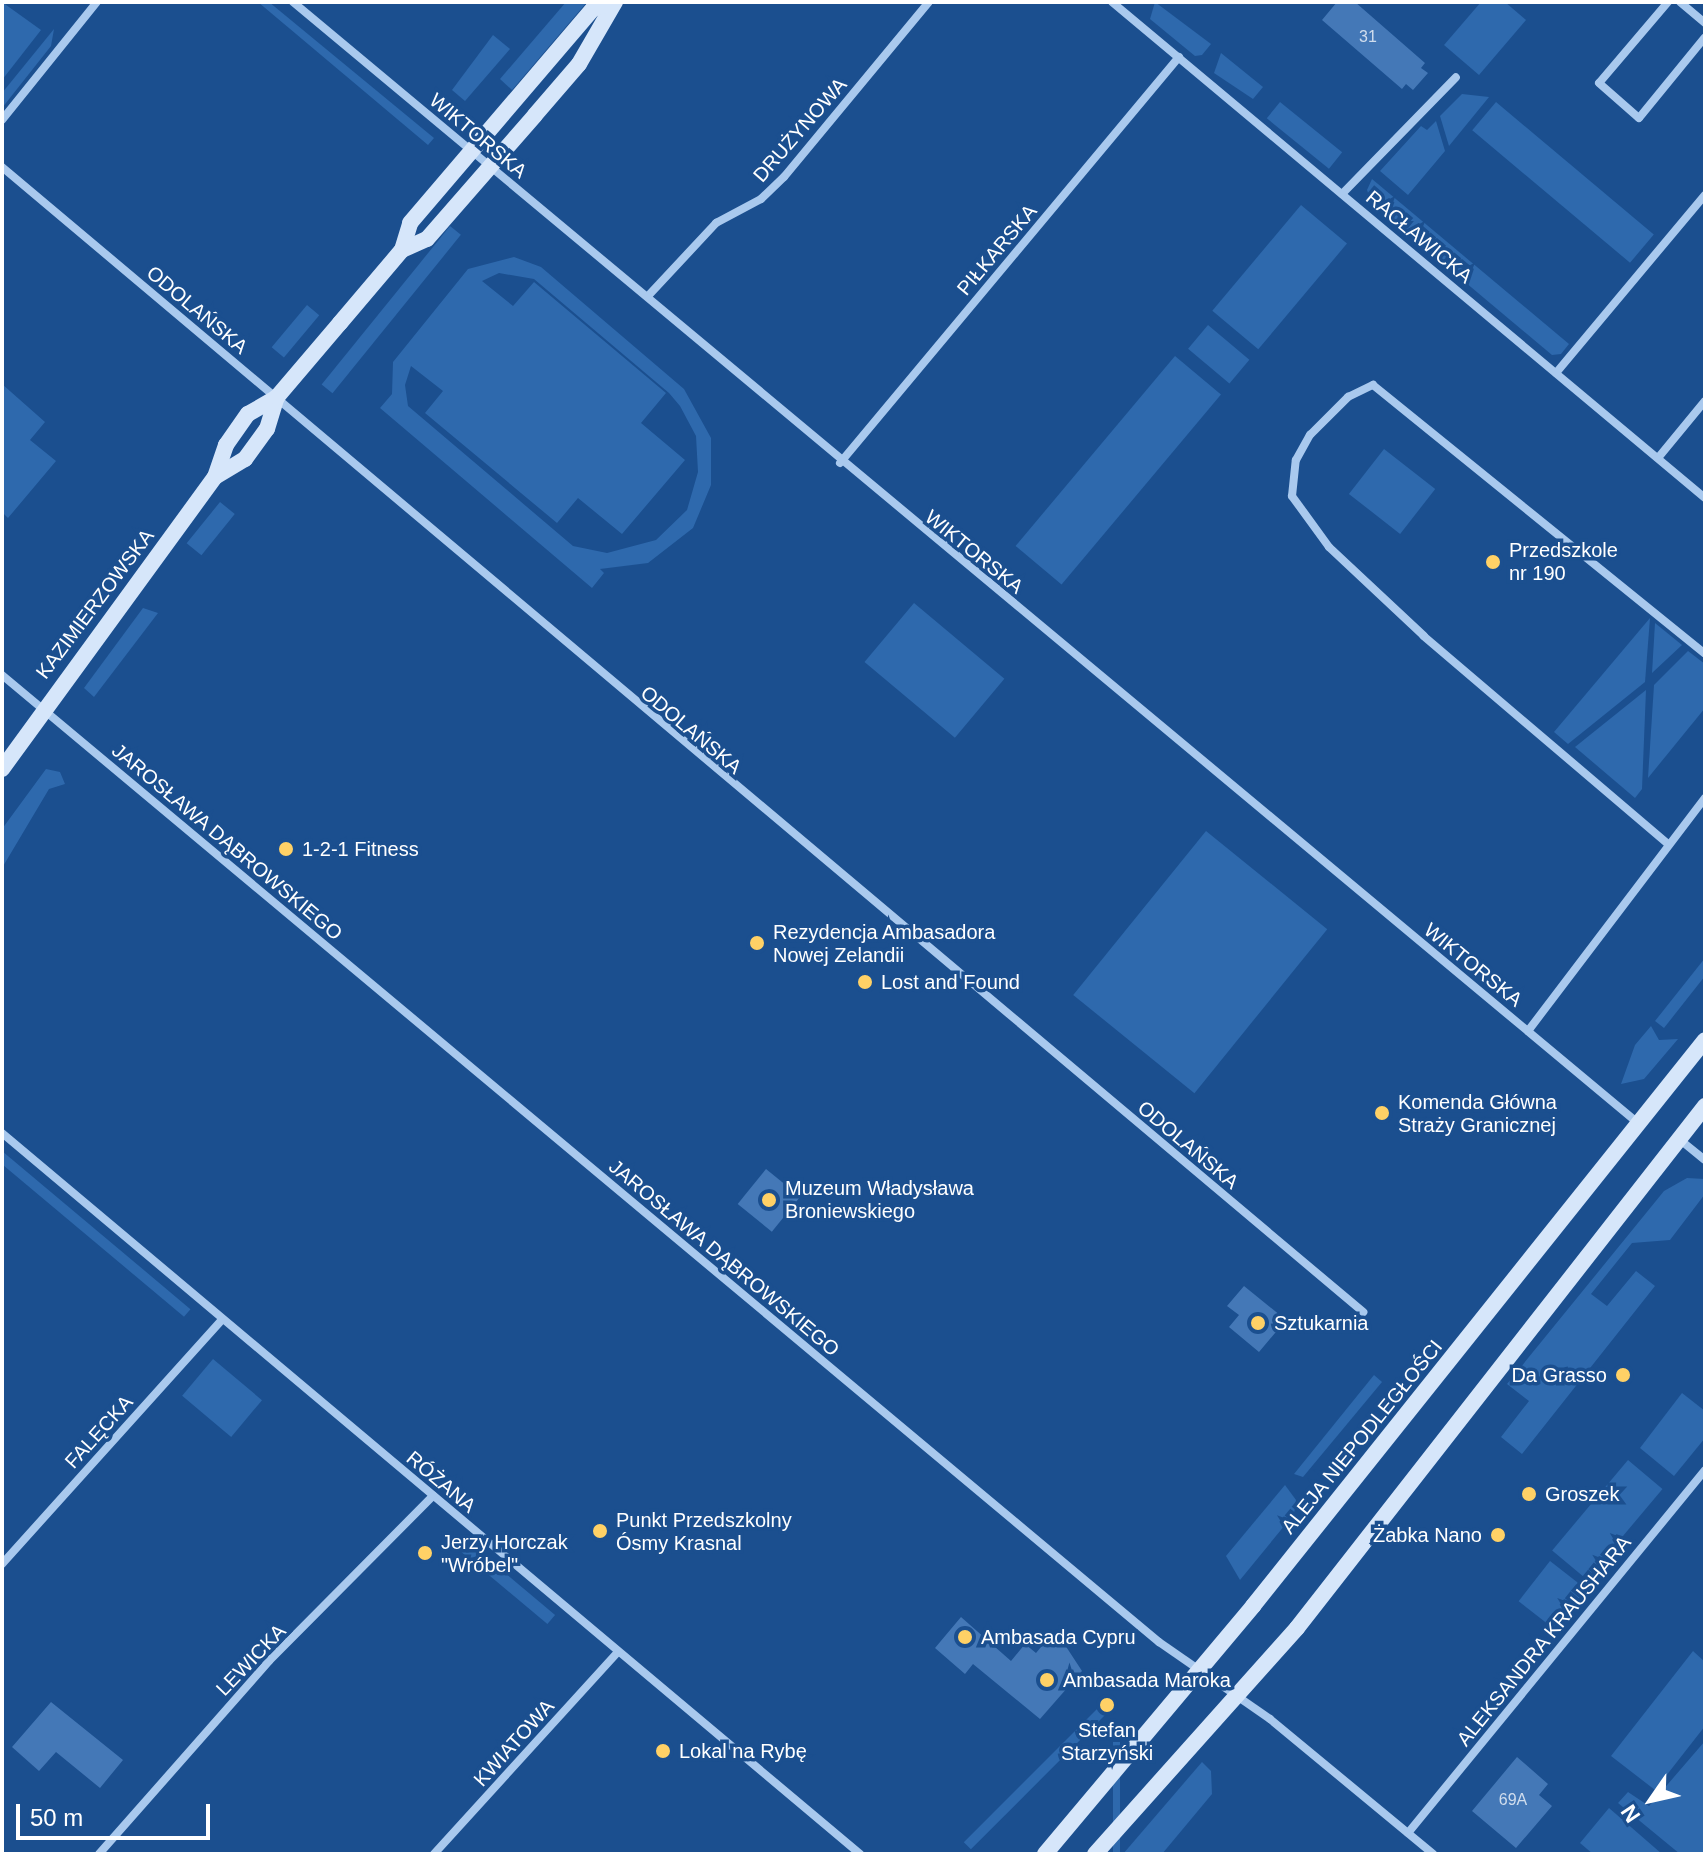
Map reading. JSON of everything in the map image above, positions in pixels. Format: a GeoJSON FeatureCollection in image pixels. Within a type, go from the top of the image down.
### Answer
{"type":"FeatureCollection","features":[{"type":"Feature","properties":{"kind":"main road","name":"KAZIMIERZOWSKA"},"geometry":{"type":"LineString","coordinates":[[2,776],[6,764],[42,709],[215,477],[226,445],[248,414],[277,397],[402,250],[410,223],[593,9],[614,2]]}},
{"type":"Feature","properties":{"kind":"main road","name":"KAZIMIERZOWSKA"},"geometry":{"type":"LineString","coordinates":[[402,250],[427,239],[579,64],[614,2]]}},
{"type":"Feature","properties":{"kind":"main road","name":"KAZIMIERZOWSKA"},"geometry":{"type":"LineString","coordinates":[[215,477],[245,459],[267,429],[277,397]]}},
{"type":"Feature","properties":{"kind":"main road","name":"ALEJA NIEPODLEGŁOŚCI"},"geometry":{"type":"LineString","coordinates":[[1045,1854],[1199,1670],[1705,1040]]}},
{"type":"Feature","properties":{"kind":"main road"},"geometry":{"type":"LineString","coordinates":[[1095,1854],[1376,1531],[1486,1379],[1705,1106]]}},
{"type":"Feature","properties":{"kind":"street"},"geometry":{"type":"LineString","coordinates":[[2,120],[97,2]]}},
{"type":"Feature","properties":{"kind":"street","name":"WIKTORSKA"},"geometry":{"type":"LineString","coordinates":[[293,2],[648,296],[840,463],[1639,1123]]}},
{"type":"Feature","properties":{"kind":"street","name":"DRUŻYNOWA"},"geometry":{"type":"LineString","coordinates":[[648,296],[716,223],[761,199],[784,177],[929,2]]}},
{"type":"Feature","properties":{"kind":"street","name":"RACŁAWICKA"},"geometry":{"type":"LineString","coordinates":[[1112,2],[1705,498]]}},
{"type":"Feature","properties":{"kind":"street"},"geometry":{"type":"LineString","coordinates":[[1668,2],[1599,83],[1639,118],[1705,37]]}},
{"type":"Feature","properties":{"kind":"street"},"geometry":{"type":"LineString","coordinates":[[1680,2],[1705,23]]}},
{"type":"Feature","properties":{"kind":"street","name":"PIŁKARSKA"},"geometry":{"type":"LineString","coordinates":[[840,463],[1179,57]]}},
{"type":"Feature","properties":{"kind":"street"},"geometry":{"type":"LineString","coordinates":[[1342,194],[1456,77]]}},
{"type":"Feature","properties":{"kind":"street","name":"ODOLAŃSKA"},"geometry":{"type":"LineString","coordinates":[[2,167],[1363,1312]]}},
{"type":"Feature","properties":{"kind":"street"},"geometry":{"type":"LineString","coordinates":[[1556,373],[1705,195]]}},
{"type":"Feature","properties":{"kind":"street"},"geometry":{"type":"LineString","coordinates":[[1668,844],[1424,636],[1329,547],[1292,496],[1296,460],[1310,435],[1348,397],[1373,385],[1705,654]]}},
{"type":"Feature","properties":{"kind":"street"},"geometry":{"type":"LineString","coordinates":[[1658,458],[1705,401]]}},
{"type":"Feature","properties":{"kind":"street","name":"JAROSŁAWA DĄBROWSKIEGO"},"geometry":{"type":"LineString","coordinates":[[2,675],[1199,1670],[1235,1695],[1433,1854]]}},
{"type":"Feature","properties":{"kind":"street"},"geometry":{"type":"LineString","coordinates":[[1528,1031],[1705,798]]}},
{"type":"Feature","properties":{"kind":"street","name":"RÓŻANA"},"geometry":{"type":"LineString","coordinates":[[2,1133],[221,1321],[860,1854]]}},
{"type":"Feature","properties":{"kind":"street"},"geometry":{"type":"LineString","coordinates":[[1679,1139],[1705,1160]]}},
{"type":"Feature","properties":{"kind":"street","name":"FALĘCKA"},"geometry":{"type":"LineString","coordinates":[[2,1564],[221,1321]]}},
{"type":"Feature","properties":{"kind":"street","name":"ALEKSANDRA KRAUSHARA"},"geometry":{"type":"LineString","coordinates":[[1408,1833],[1705,1470]]}},
{"type":"Feature","properties":{"kind":"street","name":"LEWICKA"},"geometry":{"type":"LineString","coordinates":[[99,1854],[269,1661],[433,1496]]}},
{"type":"Feature","properties":{"kind":"street","name":"KWIATOWA"},"geometry":{"type":"LineString","coordinates":[[434,1854],[617,1653]]}},
{"type":"Feature","properties":{"kind":"shaded area"},"geometry":{"type":"Polygon","coordinates":[[[2,2],[41,30],[2,80],[2,2]]]}},
{"type":"Feature","properties":{"kind":"shaded area"},"geometry":{"type":"Polygon","coordinates":[[[258,2],[269,2],[434,138],[428,145],[258,2]]]}},
{"type":"Feature","properties":{"kind":"shaded area"},"geometry":{"type":"Polygon","coordinates":[[[566,2],[587,2],[512,90],[500,79],[566,2]]]}},
{"type":"Feature","properties":{"kind":"shaded area"},"geometry":{"type":"Polygon","coordinates":[[[1155,2],[1211,44],[1202,55],[1195,56],[1150,19],[1155,2]]]}},
{"type":"Feature","properties":{"kind":"shaded area"},"geometry":{"type":"Polygon","coordinates":[[[1481,2],[1505,2],[1526,20],[1479,75],[1444,45],[1481,2]]]}},
{"type":"Feature","properties":{"kind":"shaded area"},"geometry":{"type":"Polygon","coordinates":[[[54,29],[51,46],[2,108],[2,93],[54,29]]]}},
{"type":"Feature","properties":{"kind":"shaded area"},"geometry":{"type":"Polygon","coordinates":[[[493,35],[510,49],[465,101],[452,90],[493,35]]]}},
{"type":"Feature","properties":{"kind":"shaded area"},"geometry":{"type":"Polygon","coordinates":[[[1221,53],[1263,87],[1253,99],[1214,73],[1221,53]]]}},
{"type":"Feature","properties":{"kind":"shaded area"},"geometry":{"type":"Polygon","coordinates":[[[1462,94],[1489,97],[1449,146],[1440,116],[1462,94]]]}},
{"type":"Feature","properties":{"kind":"shaded area"},"geometry":{"type":"Polygon","coordinates":[[[1280,102],[1342,152],[1329,169],[1267,118],[1280,102]]]}},
{"type":"Feature","properties":{"kind":"shaded area"},"geometry":{"type":"Polygon","coordinates":[[[1496,102],[1654,234],[1630,263],[1472,130],[1496,102]]]}},
{"type":"Feature","properties":{"kind":"shaded area"},"geometry":{"type":"Polygon","coordinates":[[[1436,121],[1445,151],[1408,195],[1380,171],[1421,126],[1427,130],[1436,121]]]}},
{"type":"Feature","properties":{"kind":"shaded area"},"geometry":{"type":"Polygon","coordinates":[[[1372,179],[1569,344],[1561,354],[1552,355],[1372,204],[1367,190],[1372,179]]]}},
{"type":"Feature","properties":{"kind":"shaded area"},"geometry":{"type":"Polygon","coordinates":[[[1301,205],[1347,244],[1258,349],[1212,311],[1301,205]]]}},
{"type":"Feature","properties":{"kind":"shaded area"},"geometry":{"type":"Polygon","coordinates":[[[450,226],[461,235],[332,393],[322,385],[450,226]]]}},
{"type":"Feature","properties":{"kind":"shaded area"},"geometry":{"type":"Polygon","coordinates":[[[514,257],[541,267],[684,389],[711,438],[711,485],[693,528],[648,563],[600,569],[604,573],[592,588],[380,408],[392,394],[393,362],[468,269],[514,257]],[[499,273],[482,281],[513,306],[534,282],[666,393],[641,423],[685,460],[622,534],[578,498],[557,523],[425,413],[443,391],[411,366],[405,385],[408,406],[573,546],[607,553],[656,540],[687,510],[698,472],[696,436],[680,406],[669,393],[534,279],[499,273]]]}},
{"type":"Feature","properties":{"kind":"shaded area"},"geometry":{"type":"Polygon","coordinates":[[[307,305],[319,315],[284,357],[272,347],[307,305]]]}},
{"type":"Feature","properties":{"kind":"shaded area"},"geometry":{"type":"Polygon","coordinates":[[[1208,325],[1249,360],[1229,383],[1188,349],[1208,325]]]}},
{"type":"Feature","properties":{"kind":"shaded area"},"geometry":{"type":"Polygon","coordinates":[[[1175,356],[1221,395],[1062,585],[1016,546],[1175,356]]]}},
{"type":"Feature","properties":{"kind":"shaded area"},"geometry":{"type":"Polygon","coordinates":[[[2,384],[45,422],[30,440],[56,461],[8,518],[2,512],[2,384]]]}},
{"type":"Feature","properties":{"kind":"shaded area"},"geometry":{"type":"Polygon","coordinates":[[[1384,449],[1435,489],[1400,534],[1349,494],[1384,449]]]}},
{"type":"Feature","properties":{"kind":"shaded area"},"geometry":{"type":"Polygon","coordinates":[[[220,502],[235,514],[201,555],[187,543],[220,502]]]}},
{"type":"Feature","properties":{"kind":"shaded area"},"geometry":{"type":"Polygon","coordinates":[[[914,603],[1004,679],[955,738],[865,662],[914,603]]]}},
{"type":"Feature","properties":{"kind":"shaded area"},"geometry":{"type":"Polygon","coordinates":[[[143,608],[158,613],[94,697],[84,688],[143,608]]]}},
{"type":"Feature","properties":{"kind":"shaded area"},"geometry":{"type":"Polygon","coordinates":[[[1650,618],[1645,682],[1568,744],[1554,732],[1650,618]]]}},
{"type":"Feature","properties":{"kind":"shaded area"},"geometry":{"type":"Polygon","coordinates":[[[1655,623],[1682,645],[1652,673],[1655,623]]]}},
{"type":"Feature","properties":{"kind":"shaded area"},"geometry":{"type":"Polygon","coordinates":[[[1688,651],[1705,664],[1705,708],[1648,778],[1654,685],[1688,651]]]}},
{"type":"Feature","properties":{"kind":"shaded area"},"geometry":{"type":"Polygon","coordinates":[[[1646,690],[1642,789],[1635,798],[1575,747],[1646,690]]]}},
{"type":"Feature","properties":{"kind":"shaded area"},"geometry":{"type":"Polygon","coordinates":[[[46,769],[60,772],[65,784],[49,789],[2,868],[2,829],[46,769]]]}},
{"type":"Feature","properties":{"kind":"shaded area"},"geometry":{"type":"Polygon","coordinates":[[[1206,831],[1327,929],[1194,1093],[1073,995],[1206,831]]]}},
{"type":"Feature","properties":{"kind":"shaded area"},"geometry":{"type":"Polygon","coordinates":[[[1705,958],[1705,976],[1664,1028],[1655,1021],[1705,958]]]}},
{"type":"Feature","properties":{"kind":"shaded area"},"geometry":{"type":"Polygon","coordinates":[[[1651,1026],[1659,1040],[1678,1039],[1644,1079],[1621,1084],[1635,1045],[1651,1026]]]}},
{"type":"Feature","properties":{"kind":"shaded area"},"geometry":{"type":"Polygon","coordinates":[[[2,1151],[190,1309],[184,1317],[2,1164],[2,1151]]]}},
{"type":"Feature","properties":{"kind":"shaded area"},"geometry":{"type":"Polygon","coordinates":[[[1687,1178],[1705,1179],[1705,1194],[1670,1240],[1632,1243],[1591,1294],[1607,1306],[1636,1271],[1655,1286],[1522,1454],[1501,1437],[1529,1401],[1507,1384],[1664,1191],[1687,1178]]]}},
{"type":"Feature","properties":{"kind":"shaded area"},"geometry":{"type":"Polygon","coordinates":[[[213,1359],[262,1400],[231,1437],[182,1396],[213,1359]]]}},
{"type":"Feature","properties":{"kind":"shaded area"},"geometry":{"type":"Polygon","coordinates":[[[1374,1375],[1382,1382],[1303,1477],[1294,1474],[1374,1375]]]}},
{"type":"Feature","properties":{"kind":"shaded area"},"geometry":{"type":"Polygon","coordinates":[[[1682,1393],[1705,1411],[1705,1438],[1674,1476],[1640,1448],[1682,1393]]]}},
{"type":"Feature","properties":{"kind":"shaded area"},"geometry":{"type":"Polygon","coordinates":[[[1628,1460],[1662,1489],[1587,1579],[1552,1550],[1628,1460]]]}},
{"type":"Feature","properties":{"kind":"shaded area"},"geometry":{"type":"Polygon","coordinates":[[[1285,1485],[1296,1500],[1294,1514],[1240,1580],[1226,1556],[1285,1485]]]}},
{"type":"Feature","properties":{"kind":"shaded area"},"geometry":{"type":"Polygon","coordinates":[[[467,1541],[555,1615],[547,1624],[459,1550],[467,1541]]]}},
{"type":"Feature","properties":{"kind":"shaded area"},"geometry":{"type":"Polygon","coordinates":[[[1550,1561],[1586,1589],[1555,1630],[1519,1601],[1550,1561]]]}},
{"type":"Feature","properties":{"kind":"shaded area"},"geometry":{"type":"Polygon","coordinates":[[[1693,1651],[1705,1662],[1705,1726],[1655,1790],[1611,1756],[1693,1651]]]}},
{"type":"Feature","properties":{"kind":"shaded area"},"geometry":{"type":"Polygon","coordinates":[[[1101,1705],[1108,1712],[971,1849],[964,1842],[1101,1705]]]}},
{"type":"Feature","properties":{"kind":"shaded area"},"geometry":{"type":"Polygon","coordinates":[[[1705,1741],[1705,1854],[1680,1854],[1618,1803],[1628,1792],[1649,1806],[1705,1741]]]}},
{"type":"Feature","properties":{"kind":"shaded area"},"geometry":{"type":"Polygon","coordinates":[[[1113,1742],[1120,1742],[1120,1854],[1113,1854],[1113,1742]]]}},
{"type":"Feature","properties":{"kind":"shaded area"},"geometry":{"type":"Polygon","coordinates":[[[1202,1762],[1211,1771],[1212,1794],[1162,1854],[1123,1854],[1202,1762]]]}},
{"type":"Feature","properties":{"kind":"shaded area"},"geometry":{"type":"Polygon","coordinates":[[[1609,1808],[1662,1854],[1593,1854],[1580,1843],[1609,1808]]]}},
{"type":"Feature","properties":{"kind":"building"},"geometry":{"type":"Polygon","coordinates":[[[1337,2],[1355,2],[1425,63],[1421,68],[1428,73],[1413,90],[1406,84],[1402,89],[1322,20],[1337,2]]]}},
{"type":"Feature","properties":{"kind":"building","name":"Muzeum Władysława Broniewskiego"},"geometry":{"type":"Polygon","coordinates":[[[766,1169],[800,1197],[772,1232],[738,1204],[766,1169]]]}},
{"type":"Feature","properties":{"kind":"building","name":"Sztukarnia"},"geometry":{"type":"Polygon","coordinates":[[[1244,1286],[1286,1320],[1259,1352],[1229,1327],[1239,1315],[1227,1306],[1244,1286]]]}},
{"type":"Feature","properties":{"kind":"building"},"geometry":{"type":"Polygon","coordinates":[[[961,1617],[1011,1661],[1025,1644],[1036,1653],[1046,1641],[1065,1645],[1082,1671],[1040,1719],[973,1664],[965,1674],[935,1648],[961,1617]]]}},
{"type":"Feature","properties":{"kind":"building"},"geometry":{"type":"Polygon","coordinates":[[[51,1702],[123,1760],[100,1788],[56,1752],[39,1771],[12,1747],[51,1702]]]}},
{"type":"Feature","properties":{"kind":"building"},"geometry":{"type":"Polygon","coordinates":[[[1517,1757],[1548,1784],[1539,1795],[1552,1806],[1516,1848],[1472,1811],[1517,1757]]]}},
{"type":"Feature","properties":{"kind":"place","name":"Przedszkole nr 190"},"geometry":{"type":"Point","coordinates":[1493,562]}},
{"type":"Feature","properties":{"kind":"place","name":"1-2-1 Fitness"},"geometry":{"type":"Point","coordinates":[286,849]}},
{"type":"Feature","properties":{"kind":"place","name":"Rezydencja Ambasadora Nowej Zelandii"},"geometry":{"type":"Point","coordinates":[757,943]}},
{"type":"Feature","properties":{"kind":"place","name":"Lost and Found"},"geometry":{"type":"Point","coordinates":[865,982]}},
{"type":"Feature","properties":{"kind":"place","name":"Komenda Główna Straży Granicznej"},"geometry":{"type":"Point","coordinates":[1382,1113]}},
{"type":"Feature","properties":{"kind":"place","name":"Muzeum Władysława Broniewskiego"},"geometry":{"type":"Point","coordinates":[769,1200]}},
{"type":"Feature","properties":{"kind":"place","name":"Sztukarnia"},"geometry":{"type":"Point","coordinates":[1258,1323]}},
{"type":"Feature","properties":{"kind":"place","name":"Da Grasso"},"geometry":{"type":"Point","coordinates":[1623,1375]}},
{"type":"Feature","properties":{"kind":"place","name":"Groszek"},"geometry":{"type":"Point","coordinates":[1529,1494]}},
{"type":"Feature","properties":{"kind":"place","name":"Punkt Przedszkolny Ósmy Krasnal"},"geometry":{"type":"Point","coordinates":[600,1531]}},
{"type":"Feature","properties":{"kind":"place","name":"Żabka Nano"},"geometry":{"type":"Point","coordinates":[1498,1535]}},
{"type":"Feature","properties":{"kind":"place","name":"Jerzy Horczak \"Wróbel\""},"geometry":{"type":"Point","coordinates":[425,1553]}},
{"type":"Feature","properties":{"kind":"place","name":"Ambasada Cypru"},"geometry":{"type":"Point","coordinates":[965,1637]}},
{"type":"Feature","properties":{"kind":"place","name":"Ambasada Maroka"},"geometry":{"type":"Point","coordinates":[1047,1680]}},
{"type":"Feature","properties":{"kind":"place","name":"Stefan Starzyński"},"geometry":{"type":"Point","coordinates":[1107,1705]}},
{"type":"Feature","properties":{"kind":"place","name":"Lokal na Rybę"},"geometry":{"type":"Point","coordinates":[663,1751]}}]}
